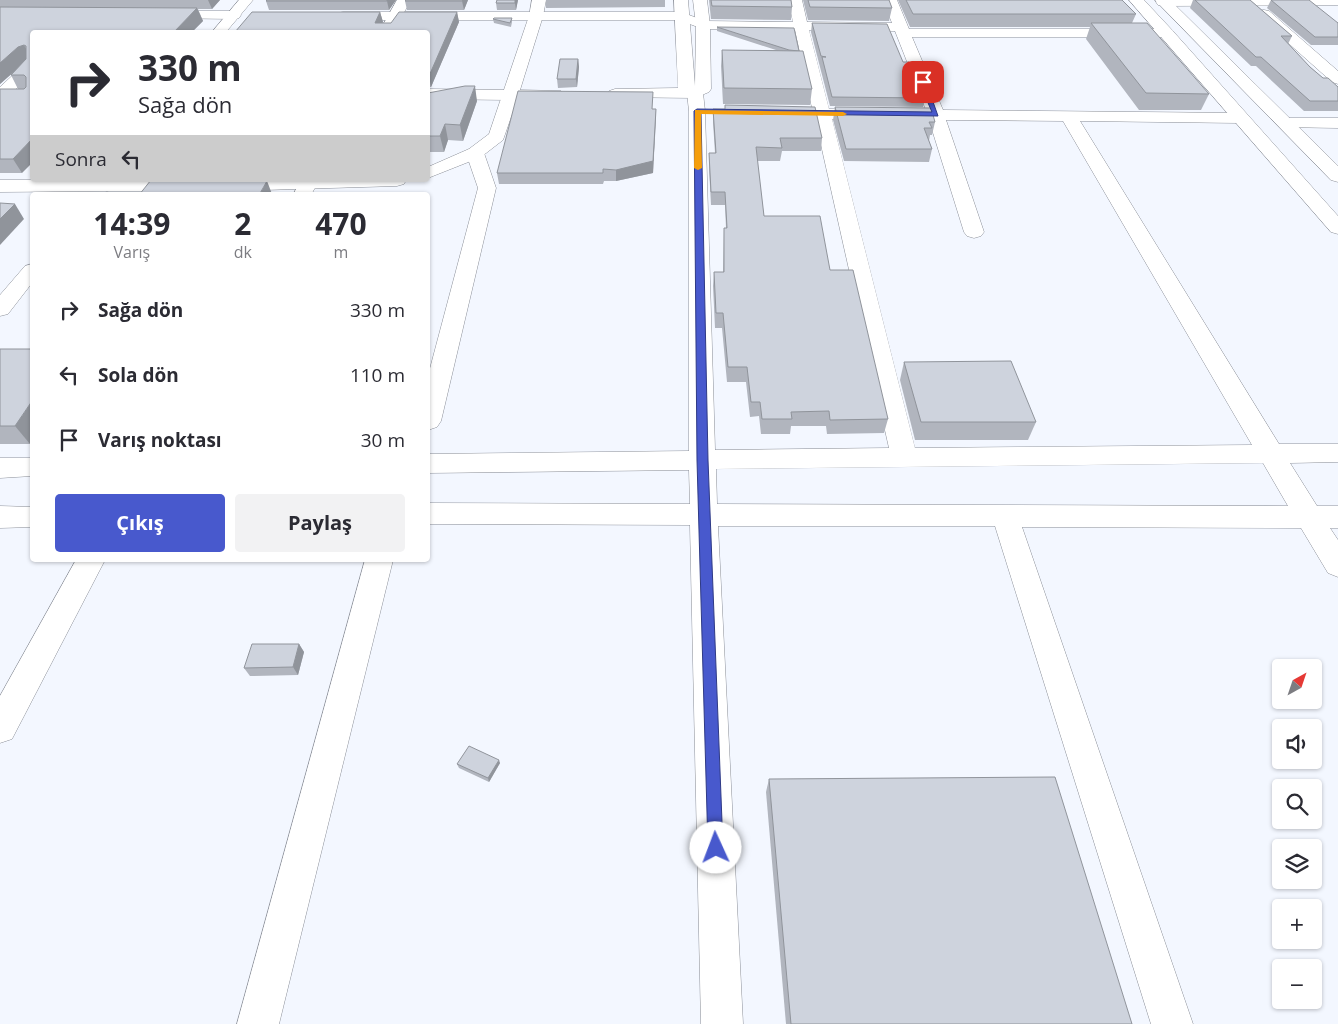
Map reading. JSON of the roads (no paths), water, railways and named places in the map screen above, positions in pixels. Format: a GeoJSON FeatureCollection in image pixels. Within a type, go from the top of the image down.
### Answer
{"type":"FeatureCollection","features":[{"type":"Feature","properties":{"kind":"street"},"geometry":{"type":"LineString","coordinates":[[221,30],[246,0]]}},
{"type":"Feature","properties":{"kind":"street"},"geometry":{"type":"LineString","coordinates":[[387,30],[404,0]]}},
{"type":"Feature","properties":{"kind":"street"},"geometry":{"type":"LineString","coordinates":[[430,172],[475,153],[496,136],[536,16],[539,0]]}},
{"type":"Feature","properties":{"kind":"street"},"geometry":{"type":"LineString","coordinates":[[681,0],[686,88],[703,105]]}},
{"type":"Feature","properties":{"kind":"street"},"geometry":{"type":"LineString","coordinates":[[700,0],[703,25],[702,460],[722,1024]]}},
{"type":"Feature","properties":{"kind":"street"},"geometry":{"type":"LineString","coordinates":[[795,0],[904,458]]}},
{"type":"Feature","properties":{"kind":"street"},"geometry":{"type":"LineString","coordinates":[[890,0],[936,114],[974,232]]}},
{"type":"Feature","properties":{"kind":"street"},"geometry":{"type":"LineString","coordinates":[[1136,0],[1338,228]]}},
{"type":"Feature","properties":{"kind":"street"},"geometry":{"type":"LineString","coordinates":[[1163,1],[1338,1]]}},
{"type":"Feature","properties":{"kind":"street"},"geometry":{"type":"LineString","coordinates":[[1163,1],[1338,176]]}},
{"type":"Feature","properties":{"kind":"street"},"geometry":{"type":"LineString","coordinates":[[1248,1],[1338,79]]}},
{"type":"Feature","properties":{"kind":"street"},"geometry":{"type":"LineString","coordinates":[[146,15],[234,15]]}},
{"type":"Feature","properties":{"kind":"street"},"geometry":{"type":"LineString","coordinates":[[329,16],[681,16],[703,25],[800,25],[901,30],[1167,33]]}},
{"type":"Feature","properties":{"kind":"street"},"geometry":{"type":"LineString","coordinates":[[24,96],[0,96],[30,68]]}},
{"type":"Feature","properties":{"kind":"street"},"geometry":{"type":"LineString","coordinates":[[430,94],[568,94]]}},
{"type":"Feature","properties":{"kind":"street"},"geometry":{"type":"LineString","coordinates":[[597,94],[703,105]]}},
{"type":"Feature","properties":{"kind":"street"},"geometry":{"type":"LineString","coordinates":[[764,113],[1239,118]]}},
{"type":"Feature","properties":{"kind":"street"},"geometry":{"type":"LineString","coordinates":[[1068,116],[1338,565]]}},
{"type":"Feature","properties":{"kind":"street"},"geometry":{"type":"LineString","coordinates":[[1286,123],[1338,123]]}},
{"type":"Feature","properties":{"kind":"street"},"geometry":{"type":"LineString","coordinates":[[430,413],[487,188],[475,153]]}},
{"type":"Feature","properties":{"kind":"street"},"geometry":{"type":"LineString","coordinates":[[0,186],[207,185],[306,187],[371,182]]}},
{"type":"Feature","properties":{"kind":"street"},"geometry":{"type":"LineString","coordinates":[[0,309],[30,272]]}},
{"type":"Feature","properties":{"kind":"street"},"geometry":{"type":"LineString","coordinates":[[430,463],[1338,453]]}},
{"type":"Feature","properties":{"kind":"street"},"geometry":{"type":"LineString","coordinates":[[0,468],[30,467]]}},
{"type":"Feature","properties":{"kind":"street"},"geometry":{"type":"LineString","coordinates":[[430,514],[1338,517]]}},
{"type":"Feature","properties":{"kind":"street"},"geometry":{"type":"LineString","coordinates":[[1005,516],[1172,1024]]}},
{"type":"Feature","properties":{"kind":"street"},"geometry":{"type":"LineString","coordinates":[[0,517],[30,517]]}},
{"type":"Feature","properties":{"kind":"street"},"geometry":{"type":"LineString","coordinates":[[0,728],[89,562]]}},
{"type":"Feature","properties":{"kind":"street"},"geometry":{"type":"LineString","coordinates":[[258,1024],[378,562]]}}]}
